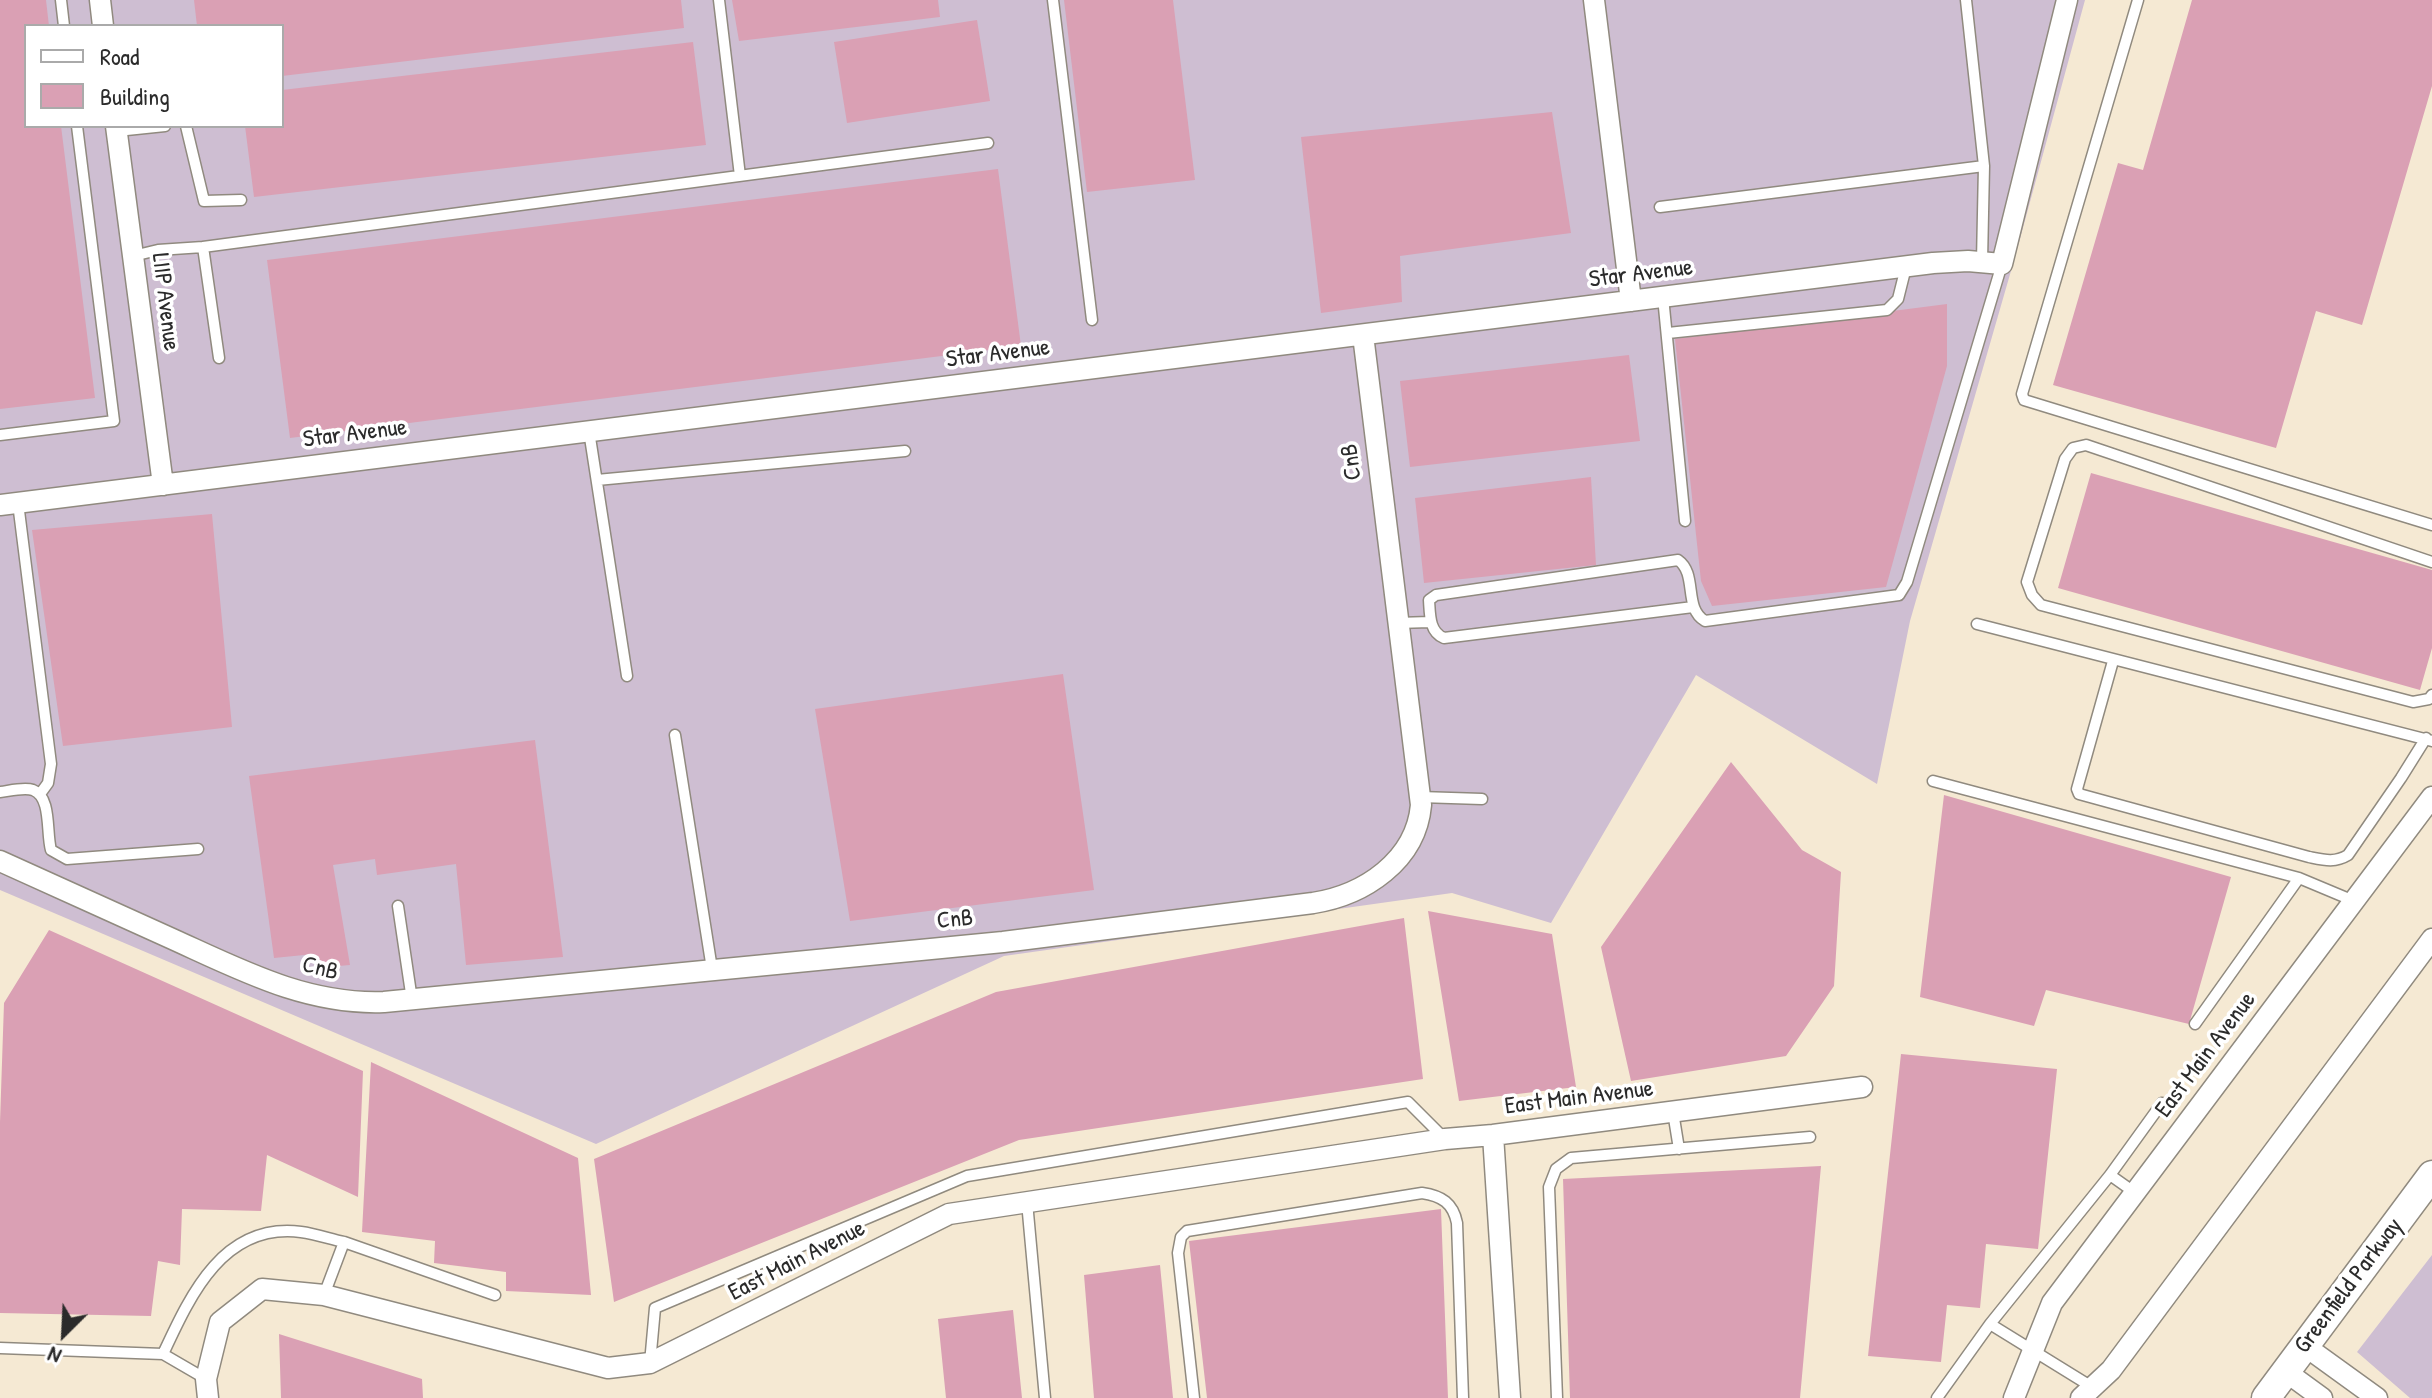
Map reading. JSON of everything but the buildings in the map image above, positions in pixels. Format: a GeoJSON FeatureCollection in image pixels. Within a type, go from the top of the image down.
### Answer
{"type":"FeatureCollection","features":[{"type":"Feature","properties":{"kind":"main road","name":"Greenfield Parkway"},"geometry":{"type":"LineString","coordinates":[[2266,1398],[2432,1175]]}},
{"type":"Feature","properties":{"kind":"street"},"geometry":{"type":"LineString","coordinates":[[100,0],[103,24]]}},
{"type":"Feature","properties":{"kind":"street"},"geometry":{"type":"LineString","coordinates":[[1594,0],[1631,301]]}},
{"type":"Feature","properties":{"kind":"street"},"geometry":{"type":"LineString","coordinates":[[1992,263],[2067,0]]}},
{"type":"Feature","properties":{"kind":"street","name":"LIIP Avenue"},"geometry":{"type":"LineString","coordinates":[[117,129],[163,485]]}},
{"type":"Feature","properties":{"kind":"street","name":"Star Avenue"},"geometry":{"type":"LineString","coordinates":[[9,504],[1951,261],[1992,263]]}},
{"type":"Feature","properties":{"kind":"street","name":"CnB"},"geometry":{"type":"LineString","coordinates":[[0,861],[227,964],[295,991],[347,1003],[412,1000],[1003,942],[1326,901],[1361,889],[1380,877],[1397,860],[1415,831],[1420,815],[1363,335]]}},
{"type":"Feature","properties":{"kind":"street","name":"East Main Avenue"},"geometry":{"type":"LineString","coordinates":[[2014,1398],[2052,1303],[2432,797]]}},
{"type":"Feature","properties":{"kind":"street"},"geometry":{"type":"LineString","coordinates":[[2086,1392],[2120,1357],[2432,939]]}},
{"type":"Feature","properties":{"kind":"street","name":"East Main Avenue"},"geometry":{"type":"LineString","coordinates":[[207,1388],[220,1322],[262,1289],[324,1295],[608,1368],[650,1363],[949,1214],[1445,1139],[1862,1087]]}},
{"type":"Feature","properties":{"kind":"street","name":"East Main Avenue"},"geometry":{"type":"LineString","coordinates":[[1493,1135],[1510,1398]]}},
{"type":"Feature","properties":{"kind":"street"},"geometry":{"type":"LineString","coordinates":[[2305,1346],[2377,1398]]}},
{"type":"Feature","properties":{"kind":"street"},"geometry":{"type":"LineString","coordinates":[[2285,1371],[2322,1398]]}},
{"type":"Feature","properties":{"kind":"lane"},"geometry":{"type":"LineString","coordinates":[[61,0],[64,24]]}},
{"type":"Feature","properties":{"kind":"lane"},"geometry":{"type":"LineString","coordinates":[[719,0],[740,176]]}},
{"type":"Feature","properties":{"kind":"lane"},"geometry":{"type":"LineString","coordinates":[[1053,0],[1092,320]]}},
{"type":"Feature","properties":{"kind":"lane"},"geometry":{"type":"LineString","coordinates":[[1693,607],[1444,638],[1437,635],[1430,622],[1429,600],[1436,595],[1678,560],[1686,568],[1693,607],[1705,621],[1899,595],[1904,589],[1992,263],[1966,0]]}},
{"type":"Feature","properties":{"kind":"lane"},"geometry":{"type":"LineString","coordinates":[[2138,0],[2022,394],[2024,400],[2432,525]]}},
{"type":"Feature","properties":{"kind":"lane"},"geometry":{"type":"LineString","coordinates":[[0,435],[114,421],[77,128]]}},
{"type":"Feature","properties":{"kind":"lane"},"geometry":{"type":"LineString","coordinates":[[186,128],[204,201],[241,200]]}},
{"type":"Feature","properties":{"kind":"lane"},"geometry":{"type":"LineString","coordinates":[[133,256],[158,250],[203,247],[988,143]]}},
{"type":"Feature","properties":{"kind":"lane"},"geometry":{"type":"LineString","coordinates":[[1660,207],[1984,166]]}},
{"type":"Feature","properties":{"kind":"lane"},"geometry":{"type":"LineString","coordinates":[[203,247],[219,358]]}},
{"type":"Feature","properties":{"kind":"lane"},"geometry":{"type":"LineString","coordinates":[[1668,333],[1887,310],[1898,299],[1906,267]]}},
{"type":"Feature","properties":{"kind":"lane"},"geometry":{"type":"LineString","coordinates":[[1663,297],[1685,521]]}},
{"type":"Feature","properties":{"kind":"lane"},"geometry":{"type":"LineString","coordinates":[[589,431],[627,676]]}},
{"type":"Feature","properties":{"kind":"lane"},"geometry":{"type":"LineString","coordinates":[[2432,562],[2086,445],[2073,448],[2065,459],[2027,582],[2032,595],[2041,605],[2413,702],[2429,699],[2432,695]]}},
{"type":"Feature","properties":{"kind":"lane"},"geometry":{"type":"LineString","coordinates":[[597,480],[905,451]]}},
{"type":"Feature","properties":{"kind":"lane"},"geometry":{"type":"LineString","coordinates":[[9,504],[51,764],[48,783],[40,794]]}},
{"type":"Feature","properties":{"kind":"lane"},"geometry":{"type":"LineString","coordinates":[[1397,623],[1430,622]]}},
{"type":"Feature","properties":{"kind":"lane"},"geometry":{"type":"LineString","coordinates":[[1977,624],[2429,739],[2348,855],[2328,861],[2309,857],[2079,794],[2077,789],[2113,661]]}},
{"type":"Feature","properties":{"kind":"lane"},"geometry":{"type":"LineString","coordinates":[[675,735],[712,969]]}},
{"type":"Feature","properties":{"kind":"lane"},"geometry":{"type":"LineString","coordinates":[[1933,781],[2299,878],[2354,901]]}},
{"type":"Feature","properties":{"kind":"lane"},"geometry":{"type":"LineString","coordinates":[[0,792],[31,788],[40,794],[45,802],[51,850],[67,859],[198,849]]}},
{"type":"Feature","properties":{"kind":"lane"},"geometry":{"type":"LineString","coordinates":[[1420,797],[1482,799]]}},
{"type":"Feature","properties":{"kind":"lane"},"geometry":{"type":"LineString","coordinates":[[2195,1024],[2299,878]]}},
{"type":"Feature","properties":{"kind":"lane"},"geometry":{"type":"LineString","coordinates":[[398,906],[412,1000]]}},
{"type":"Feature","properties":{"kind":"lane"},"geometry":{"type":"LineString","coordinates":[[650,1363],[655,1308],[967,1176],[1408,1102],[1445,1139]]}},
{"type":"Feature","properties":{"kind":"lane"},"geometry":{"type":"LineString","coordinates":[[1937,1398],[1990,1324],[2110,1175],[2162,1103]]}},
{"type":"Feature","properties":{"kind":"lane"},"geometry":{"type":"LineString","coordinates":[[1673,1112],[1679,1149]]}},
{"type":"Feature","properties":{"kind":"lane"},"geometry":{"type":"LineString","coordinates":[[1557,1398],[1549,1187],[1556,1169],[1571,1158],[1810,1137]]}},
{"type":"Feature","properties":{"kind":"lane"},"geometry":{"type":"LineString","coordinates":[[2110,1175],[2134,1192]]}},
{"type":"Feature","properties":{"kind":"lane"},"geometry":{"type":"LineString","coordinates":[[1194,1398],[1178,1253],[1181,1237],[1187,1231],[1422,1193],[1447,1201],[1455,1212],[1463,1398]]}},
{"type":"Feature","properties":{"kind":"lane"},"geometry":{"type":"LineString","coordinates":[[1027,1202],[1045,1398]]}},
{"type":"Feature","properties":{"kind":"lane"},"geometry":{"type":"LineString","coordinates":[[163,1354],[190,1296],[223,1256],[254,1236],[299,1232],[344,1242],[495,1295]]}},
{"type":"Feature","properties":{"kind":"lane"},"geometry":{"type":"LineString","coordinates":[[324,1295],[344,1242]]}},
{"type":"Feature","properties":{"kind":"lane"},"geometry":{"type":"LineString","coordinates":[[1990,1324],[2035,1351],[2086,1392]]}},
{"type":"Feature","properties":{"kind":"lane"},"geometry":{"type":"LineString","coordinates":[[0,1348],[163,1354],[207,1388]]}},
{"type":"Feature","properties":{"kind":"shaded area"},"geometry":{"type":"Polygon","coordinates":[[[0,0],[2085,0],[1910,621],[1877,784],[1696,675],[1551,923],[1452,893],[1004,956],[596,1144],[0,890],[0,0]]]}},
{"type":"Feature","properties":{"kind":"shaded area"},"geometry":{"type":"Polygon","coordinates":[[[2432,1255],[2432,1398],[2410,1398],[2357,1352],[2432,1255]]]}}]}
